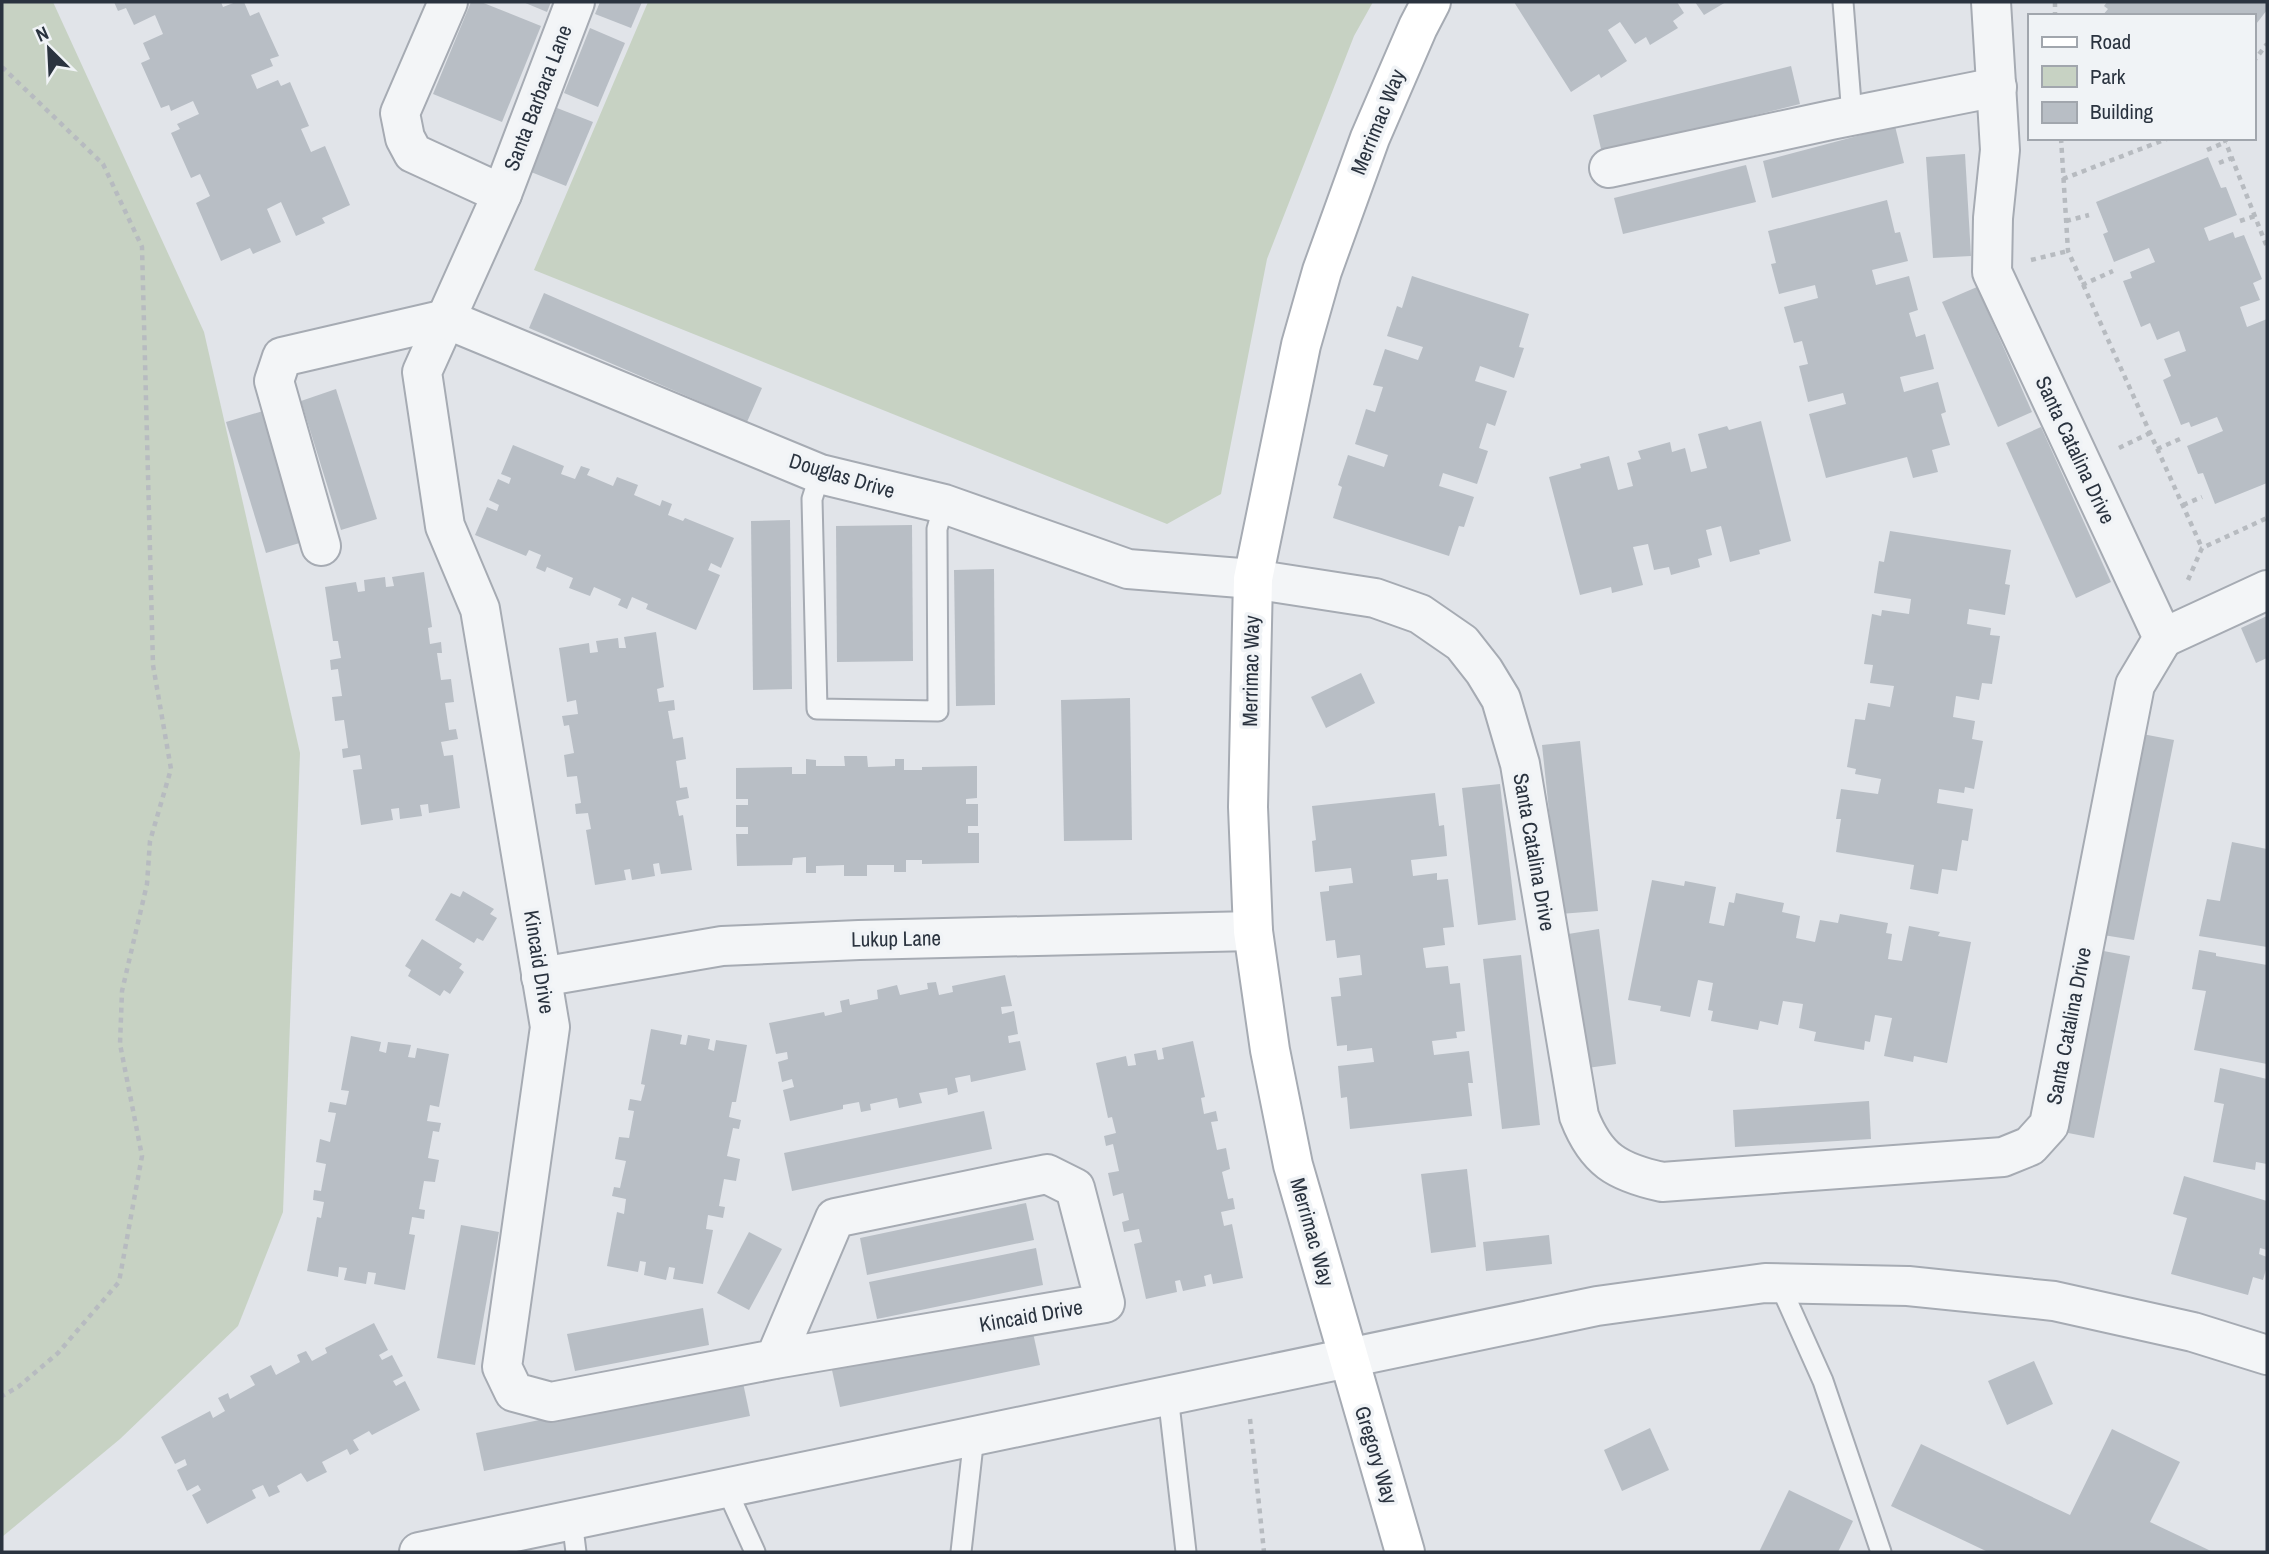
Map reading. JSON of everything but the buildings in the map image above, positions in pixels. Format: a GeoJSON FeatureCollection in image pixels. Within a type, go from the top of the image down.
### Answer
{"type":"FeatureCollection","features":[{"type":"Feature","properties":{"kind":"street","name":"Santa Barbara Lane"},"geometry":{"type":"LineString","coordinates":[[448,2],[400,113],[405,138],[413,153],[502,194]]}},
{"type":"Feature","properties":{"kind":"street","name":"Santa Barbara Lane"},"geometry":{"type":"LineString","coordinates":[[446,319],[502,194],[575,2]]}},
{"type":"Feature","properties":{"kind":"street","name":"Merrimac Way"},"geometry":{"type":"LineString","coordinates":[[1348,1358],[1293,1165],[1270,1049],[1253,931],[1248,807],[1253,579],[1301,345],[1322,271],[1370,138],[1431,2]]}},
{"type":"Feature","properties":{"kind":"street","name":"Santa Catalina Drive"},"geometry":{"type":"LineString","coordinates":[[1253,579],[1375,598],[1420,614],[1462,643],[1502,699],[1520,764],[1579,1116],[1588,1140],[1606,1159],[1633,1176],[1662,1182],[2003,1157],[2030,1146],[2049,1125],[2136,685],[2163,638],[1992,272],[1993,218],[2000,150],[1991,2]]}},
{"type":"Feature","properties":{"kind":"street"},"geometry":{"type":"LineString","coordinates":[[1609,169],[1997,87]]}},
{"type":"Feature","properties":{"kind":"street","name":"Douglas Drive"},"geometry":{"type":"LineString","coordinates":[[446,319],[820,474],[944,504],[1128,569],[1253,579]]}},
{"type":"Feature","properties":{"kind":"street"},"geometry":{"type":"LineString","coordinates":[[321,546],[274,382],[282,356],[446,319]]}},
{"type":"Feature","properties":{"kind":"street","name":"Kincaid Drive"},"geometry":{"type":"LineString","coordinates":[[446,319],[422,372],[446,526],[480,609],[550,1027],[502,1367],[514,1392],[551,1402],[775,1359],[1105,1303],[1075,1188],[1046,1174],[835,1218],[775,1359]]}},
{"type":"Feature","properties":{"kind":"street"},"geometry":{"type":"LineString","coordinates":[[2163,638],[2267,590]]}},
{"type":"Feature","properties":{"kind":"street","name":"Lukup Lane"},"geometry":{"type":"LineString","coordinates":[[541,977],[722,946],[859,940],[1253,931]]}},
{"type":"Feature","properties":{"kind":"street"},"geometry":{"type":"LineString","coordinates":[[419,1552],[574,1536],[726,1488],[1597,1306],[1765,1283],[1908,1286],[2054,1301],[2193,1332],[2267,1355]]}},
{"type":"Feature","properties":{"kind":"street","name":"Gregory Way"},"geometry":{"type":"LineString","coordinates":[[1348,1358],[1405,1552]]}},
{"type":"Feature","properties":{"kind":"lane"},"geometry":{"type":"LineString","coordinates":[[1843,2],[1852,116]]}},
{"type":"Feature","properties":{"kind":"lane"},"geometry":{"type":"LineString","coordinates":[[820,474],[812,499],[817,709],[938,711],[937,529],[944,504]]}},
{"type":"Feature","properties":{"kind":"lane"},"geometry":{"type":"LineString","coordinates":[[1779,1283],[1823,1381],[1881,1552]]}},
{"type":"Feature","properties":{"kind":"lane"},"geometry":{"type":"LineString","coordinates":[[1168,1395],[1186,1552]]}},
{"type":"Feature","properties":{"kind":"lane"},"geometry":{"type":"LineString","coordinates":[[961,1552],[974,1436]]}},
{"type":"Feature","properties":{"kind":"lane"},"geometry":{"type":"LineString","coordinates":[[726,1488],[755,1552]]}},
{"type":"Feature","properties":{"kind":"path"},"geometry":{"type":"LineString","coordinates":[[2255,59],[2267,44]]}},
{"type":"Feature","properties":{"kind":"path"},"geometry":{"type":"LineString","coordinates":[[2,68],[103,164],[142,247],[153,665],[171,769],[150,841],[147,884],[122,991],[120,1044],[142,1156],[119,1282],[58,1353],[18,1387],[2,1396]]}},
{"type":"Feature","properties":{"kind":"path"},"geometry":{"type":"LineString","coordinates":[[2061,140],[2068,251],[2202,548]]}},
{"type":"Feature","properties":{"kind":"path"},"geometry":{"type":"LineString","coordinates":[[2063,179],[2164,140]]}},
{"type":"Feature","properties":{"kind":"path"},"geometry":{"type":"LineString","coordinates":[[2207,150],[2225,140],[2267,247]]}},
{"type":"Feature","properties":{"kind":"path"},"geometry":{"type":"LineString","coordinates":[[2219,163],[2232,158]]}},
{"type":"Feature","properties":{"kind":"path"},"geometry":{"type":"LineString","coordinates":[[2066,221],[2089,215]]}},
{"type":"Feature","properties":{"kind":"path"},"geometry":{"type":"LineString","coordinates":[[2240,222],[2255,216]]}},
{"type":"Feature","properties":{"kind":"path"},"geometry":{"type":"LineString","coordinates":[[2030,260],[2068,251]]}},
{"type":"Feature","properties":{"kind":"path"},"geometry":{"type":"LineString","coordinates":[[2082,285],[2113,271]]}},
{"type":"Feature","properties":{"kind":"path"},"geometry":{"type":"LineString","coordinates":[[2113,451],[2150,433]]}},
{"type":"Feature","properties":{"kind":"path"},"geometry":{"type":"LineString","coordinates":[[2157,449],[2180,439]]}},
{"type":"Feature","properties":{"kind":"path"},"geometry":{"type":"LineString","coordinates":[[2183,505],[2202,498]]}},
{"type":"Feature","properties":{"kind":"path"},"geometry":{"type":"LineString","coordinates":[[2188,580],[2202,548],[2267,518]]}},
{"type":"Feature","properties":{"kind":"path"},"geometry":{"type":"LineString","coordinates":[[1245,1380],[1264,1552]]}},
{"type":"Feature","properties":{"kind":"green space"},"geometry":{"type":"Polygon","coordinates":[[[2,2],[53,2],[204,332],[300,753],[283,1212],[238,1326],[120,1439],[2,1537],[2,2]]]}},
{"type":"Feature","properties":{"kind":"green space"},"geometry":{"type":"Polygon","coordinates":[[[648,2],[1373,2],[1354,36],[1267,259],[1221,494],[1167,524],[534,270],[648,2]]]}}]}
